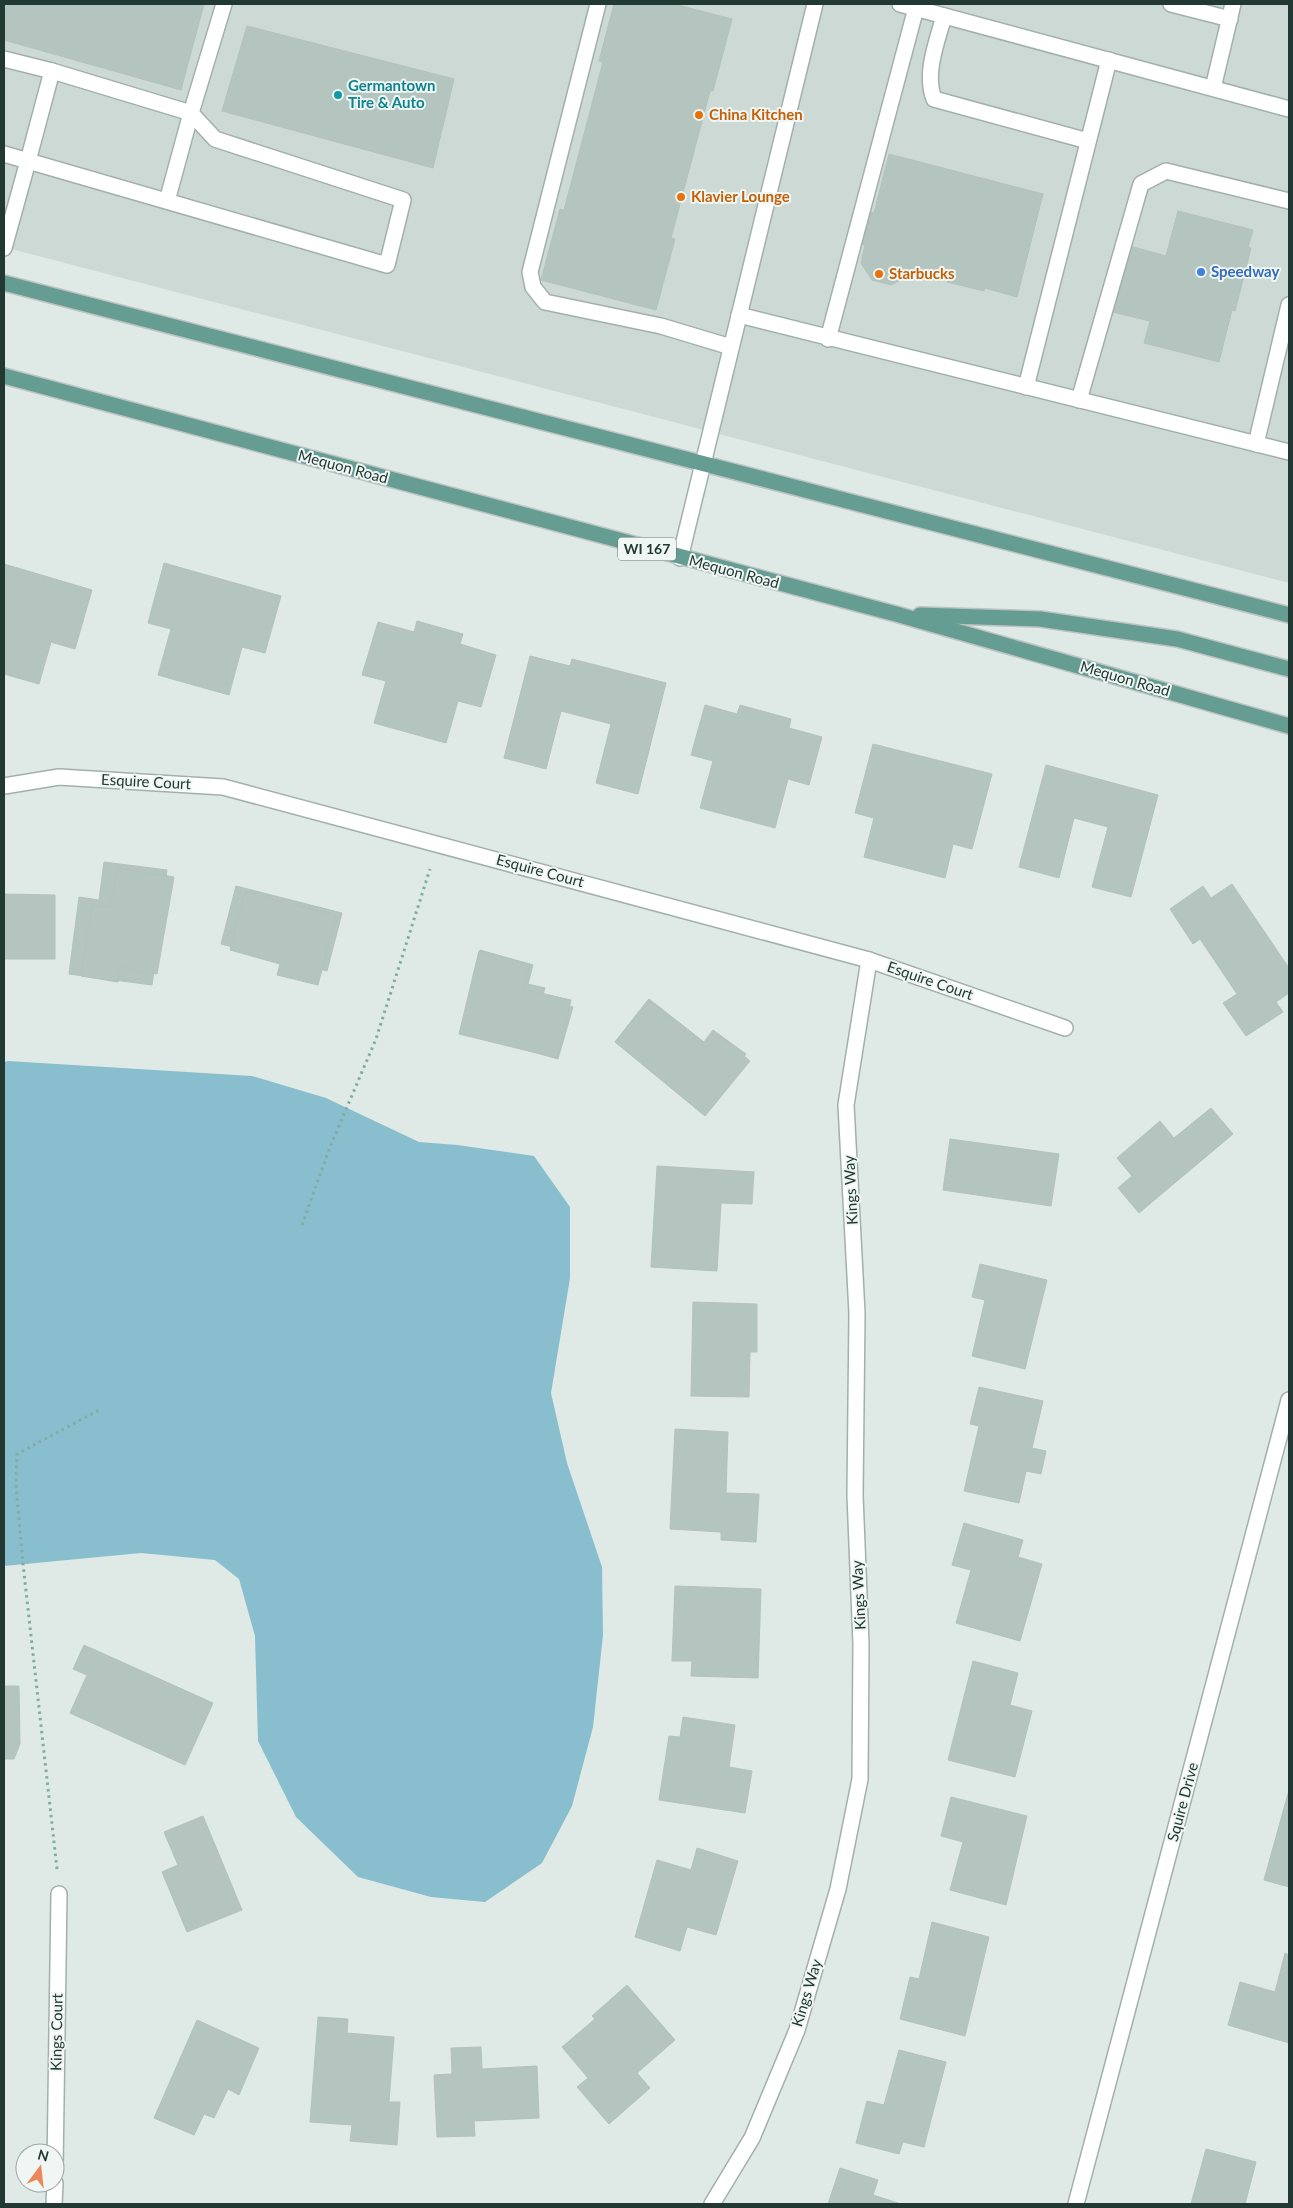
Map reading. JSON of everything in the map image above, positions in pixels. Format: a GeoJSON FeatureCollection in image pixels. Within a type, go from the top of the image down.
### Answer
{"type":"FeatureCollection","features":[{"type":"Feature","properties":{"kind":"main road"},"geometry":{"type":"LineString","coordinates":[[4,283],[1289,615]]}},
{"type":"Feature","properties":{"kind":"main road","name":"Mequon Road"},"geometry":{"type":"LineString","coordinates":[[4,376],[680,558],[896,614],[1289,726]]}},
{"type":"Feature","properties":{"kind":"main road"},"geometry":{"type":"LineString","coordinates":[[896,614],[1040,619],[1177,639],[1289,669]]}},
{"type":"Feature","properties":{"kind":"street"},"geometry":{"type":"LineString","coordinates":[[168,201],[191,113],[224,4]]}},
{"type":"Feature","properties":{"kind":"street"},"geometry":{"type":"LineString","coordinates":[[598,4],[530,272],[533,288],[545,302],[661,326],[731,347]]}},
{"type":"Feature","properties":{"kind":"street"},"geometry":{"type":"LineString","coordinates":[[680,558],[815,4]]}},
{"type":"Feature","properties":{"kind":"street"},"geometry":{"type":"LineString","coordinates":[[900,4],[1289,109]]}},
{"type":"Feature","properties":{"kind":"street"},"geometry":{"type":"LineString","coordinates":[[1171,4],[1230,19]]}},
{"type":"Feature","properties":{"kind":"street"},"geometry":{"type":"LineString","coordinates":[[1213,88],[1234,4]]}},
{"type":"Feature","properties":{"kind":"street"},"geometry":{"type":"LineString","coordinates":[[828,339],[916,8]]}},
{"type":"Feature","properties":{"kind":"street"},"geometry":{"type":"LineString","coordinates":[[944,16],[930,70],[929,86],[934,99],[1088,141]]}},
{"type":"Feature","properties":{"kind":"street"},"geometry":{"type":"LineString","coordinates":[[4,59],[52,71],[191,113],[215,139],[403,200],[387,264],[4,154]]}},
{"type":"Feature","properties":{"kind":"street"},"geometry":{"type":"LineString","coordinates":[[1026,387],[1109,60]]}},
{"type":"Feature","properties":{"kind":"street"},"geometry":{"type":"LineString","coordinates":[[4,248],[52,71]]}},
{"type":"Feature","properties":{"kind":"street"},"geometry":{"type":"LineString","coordinates":[[1079,400],[1141,184],[1166,171],[1289,200]]}},
{"type":"Feature","properties":{"kind":"street"},"geometry":{"type":"LineString","coordinates":[[1256,444],[1289,305]]}},
{"type":"Feature","properties":{"kind":"street"},"geometry":{"type":"LineString","coordinates":[[739,315],[828,339],[1289,452]]}},
{"type":"Feature","properties":{"kind":"street","name":"Esquire Court"},"geometry":{"type":"LineString","coordinates":[[4,786],[58,777],[223,787],[869,960],[1065,1028]]}},
{"type":"Feature","properties":{"kind":"street","name":"Kings Way"},"geometry":{"type":"LineString","coordinates":[[712,2204],[752,2138],[797,2030],[838,1890],[860,1779],[861,1644],[855,1495],[857,1313],[846,1105],[869,960]]}},
{"type":"Feature","properties":{"kind":"street","name":"Squire Drive"},"geometry":{"type":"LineString","coordinates":[[1076,2204],[1289,1400]]}},
{"type":"Feature","properties":{"kind":"street","name":"Kings Court"},"geometry":{"type":"LineString","coordinates":[[55,2143],[59,1894]]}},
{"type":"Feature","properties":{"kind":"path"},"geometry":{"type":"LineString","coordinates":[[302,1225],[334,1139],[376,1039],[438,844]]}},
{"type":"Feature","properties":{"kind":"path"},"geometry":{"type":"LineString","coordinates":[[59,1894],[23,1564],[16,1485],[17,1454],[99,1410]]}},
{"type":"Feature","properties":{"kind":"shaded area"},"geometry":{"type":"Polygon","coordinates":[[[4,4],[1289,4],[1289,583],[4,247],[4,4]]]}},
{"type":"Feature","properties":{"kind":"water"},"geometry":{"type":"Polygon","coordinates":[[[4,1062],[252,1076],[326,1098],[419,1142],[457,1145],[534,1156],[570,1207],[570,1278],[551,1393],[567,1463],[602,1567],[603,1635],[593,1727],[572,1806],[542,1863],[485,1902],[431,1897],[358,1877],[296,1817],[258,1741],[255,1636],[239,1579],[215,1560],[141,1553],[4,1566],[4,1062]]]}},
{"type":"Feature","properties":{"kind":"building"},"geometry":{"type":"Polygon","coordinates":[[[4,4],[204,4],[181,90],[4,40],[4,4]]]}},
{"type":"Feature","properties":{"kind":"building"},"geometry":{"type":"Polygon","coordinates":[[[614,4],[674,4],[732,19],[713,91],[710,91],[671,238],[675,239],[656,310],[541,280],[560,209],[564,210],[603,62],[599,61],[614,4]]]}},
{"type":"Feature","properties":{"kind":"building","name":"Germantown Tire & Auto"},"geometry":{"type":"Polygon","coordinates":[[[247,26],[454,79],[433,168],[222,111],[247,26]]]}},
{"type":"Feature","properties":{"kind":"building"},"geometry":{"type":"Polygon","coordinates":[[[889,154],[1043,194],[1017,297],[985,288],[984,291],[947,282],[947,279],[910,269],[909,276],[891,285],[872,280],[861,263],[865,245],[855,243],[864,211],[874,213],[889,154]]]}},
{"type":"Feature","properties":{"kind":"building"},"geometry":{"type":"Polygon","coordinates":[[[1178,211],[1253,230],[1248,247],[1251,248],[1235,311],[1232,310],[1219,362],[1144,343],[1150,321],[1113,312],[1130,246],[1166,256],[1178,211]]]}},
{"type":"Feature","properties":{"kind":"building"},"geometry":{"type":"Polygon","coordinates":[[[164,563],[281,596],[265,653],[242,647],[229,695],[158,675],[171,629],[148,623],[164,563]]]}},
{"type":"Feature","properties":{"kind":"building"},"geometry":{"type":"Polygon","coordinates":[[[4,564],[92,590],[75,649],[51,642],[39,684],[4,674],[4,564]]]}},
{"type":"Feature","properties":{"kind":"building"},"geometry":{"type":"Polygon","coordinates":[[[417,621],[463,634],[460,644],[496,655],[481,707],[458,701],[446,743],[374,723],[386,681],[362,675],[378,622],[414,632],[417,621]]]}},
{"type":"Feature","properties":{"kind":"building"},"geometry":{"type":"Polygon","coordinates":[[[530,656],[570,666],[572,659],[666,683],[638,794],[596,783],[611,724],[561,711],[546,769],[504,758],[530,656]]]}},
{"type":"Feature","properties":{"kind":"building"},"geometry":{"type":"Polygon","coordinates":[[[705,705],[737,714],[740,705],[791,719],[789,728],[822,737],[809,785],[788,779],[775,828],[700,808],[713,761],[691,755],[705,705]]]}},
{"type":"Feature","properties":{"kind":"building"},"geometry":{"type":"Polygon","coordinates":[[[873,744],[992,774],[972,849],[953,844],[945,878],[864,857],[874,818],[855,813],[873,744]]]}},
{"type":"Feature","properties":{"kind":"building"},"geometry":{"type":"Polygon","coordinates":[[[1046,765],[1158,795],[1131,897],[1092,887],[1108,827],[1074,818],[1059,878],[1019,867],[1046,765]]]}},
{"type":"Feature","properties":{"kind":"building"},"geometry":{"type":"Polygon","coordinates":[[[104,862],[167,870],[152,985],[69,974],[79,897],[99,900],[104,862]]]}},
{"type":"Feature","properties":{"kind":"building"},"geometry":{"type":"Polygon","coordinates":[[[117,868],[174,877],[157,974],[120,967],[118,982],[81,976],[92,905],[110,907],[117,868]]]}},
{"type":"Feature","properties":{"kind":"building"},"geometry":{"type":"Polygon","coordinates":[[[1232,884],[1289,968],[1289,993],[1276,1002],[1283,1012],[1246,1036],[1223,1003],[1237,994],[1200,939],[1193,944],[1170,909],[1203,886],[1211,898],[1232,884]]]}},
{"type":"Feature","properties":{"kind":"building"},"geometry":{"type":"Polygon","coordinates":[[[236,886],[342,913],[327,971],[221,944],[236,886]]]}},
{"type":"Feature","properties":{"kind":"building"},"geometry":{"type":"Polygon","coordinates":[[[245,892],[336,915],[318,985],[277,975],[280,964],[230,950],[245,892]]]}},
{"type":"Feature","properties":{"kind":"building"},"geometry":{"type":"Polygon","coordinates":[[[4,894],[55,895],[55,959],[4,959],[4,894]]]}},
{"type":"Feature","properties":{"kind":"building"},"geometry":{"type":"Polygon","coordinates":[[[480,950],[533,965],[528,984],[545,988],[542,998],[573,1007],[558,1059],[464,1032],[479,977],[473,976],[480,950]]]}},
{"type":"Feature","properties":{"kind":"building"},"geometry":{"type":"Polygon","coordinates":[[[479,951],[530,964],[523,989],[571,1000],[557,1058],[459,1034],[479,951]]]}},
{"type":"Feature","properties":{"kind":"building"},"geometry":{"type":"Polygon","coordinates":[[[649,999],[704,1042],[713,1030],[746,1054],[704,1108],[616,1041],[649,999]]]}},
{"type":"Feature","properties":{"kind":"building"},"geometry":{"type":"Polygon","coordinates":[[[648,1000],[706,1048],[717,1034],[750,1061],[705,1116],[615,1042],[648,1000]]]}},
{"type":"Feature","properties":{"kind":"building"},"geometry":{"type":"Polygon","coordinates":[[[1211,1108],[1233,1134],[1139,1213],[1118,1188],[1132,1176],[1117,1158],[1160,1121],[1174,1138],[1211,1108]]]}},
{"type":"Feature","properties":{"kind":"building"},"geometry":{"type":"Polygon","coordinates":[[[950,1139],[1059,1154],[1051,1206],[943,1190],[950,1139]]]}},
{"type":"Feature","properties":{"kind":"building"},"geometry":{"type":"Polygon","coordinates":[[[657,1166],[754,1172],[752,1204],[721,1203],[717,1271],[651,1267],[657,1166]]]}},
{"type":"Feature","properties":{"kind":"building"},"geometry":{"type":"Polygon","coordinates":[[[980,1264],[1047,1280],[1025,1369],[972,1356],[985,1300],[972,1297],[980,1264]]]}},
{"type":"Feature","properties":{"kind":"building"},"geometry":{"type":"Polygon","coordinates":[[[693,1302],[757,1304],[757,1352],[750,1352],[749,1397],[691,1396],[693,1302]]]}},
{"type":"Feature","properties":{"kind":"building"},"geometry":{"type":"Polygon","coordinates":[[[979,1387],[1043,1401],[1032,1448],[1046,1451],[1041,1474],[1026,1471],[1019,1503],[964,1491],[979,1426],[970,1424],[979,1387]]]}},
{"type":"Feature","properties":{"kind":"building"},"geometry":{"type":"Polygon","coordinates":[[[675,1429],[728,1432],[726,1493],[759,1494],[756,1542],[721,1540],[721,1532],[670,1529],[675,1429]]]}},
{"type":"Feature","properties":{"kind":"building"},"geometry":{"type":"Polygon","coordinates":[[[964,1523],[1023,1540],[1018,1557],[1042,1564],[1020,1641],[956,1623],[971,1570],[952,1565],[964,1523]]]}},
{"type":"Feature","properties":{"kind":"building"},"geometry":{"type":"Polygon","coordinates":[[[675,1586],[761,1589],[758,1678],[691,1676],[692,1661],[672,1661],[675,1586]]]}},
{"type":"Feature","properties":{"kind":"building"},"geometry":{"type":"Polygon","coordinates":[[[84,1645],[213,1703],[185,1765],[70,1713],[87,1675],[73,1669],[84,1645]]]}},
{"type":"Feature","properties":{"kind":"building"},"geometry":{"type":"Polygon","coordinates":[[[973,1661],[1018,1673],[1010,1705],[1032,1711],[1015,1777],[948,1760],[973,1661]]]}},
{"type":"Feature","properties":{"kind":"building"},"geometry":{"type":"Polygon","coordinates":[[[4,1686],[19,1686],[20,1744],[14,1759],[4,1759],[4,1686]]]}},
{"type":"Feature","properties":{"kind":"building"},"geometry":{"type":"Polygon","coordinates":[[[683,1717],[735,1725],[729,1767],[752,1771],[745,1813],[659,1800],[669,1736],[680,1737],[683,1717]]]}},
{"type":"Feature","properties":{"kind":"building"},"geometry":{"type":"Polygon","coordinates":[[[1289,1790],[1289,1887],[1264,1880],[1289,1790]]]}},
{"type":"Feature","properties":{"kind":"building"},"geometry":{"type":"Polygon","coordinates":[[[951,1797],[1027,1816],[1006,1905],[950,1890],[963,1842],[941,1836],[951,1797]]]}},
{"type":"Feature","properties":{"kind":"building"},"geometry":{"type":"Polygon","coordinates":[[[203,1816],[242,1910],[187,1932],[162,1872],[178,1865],[164,1832],[203,1816]]]}},
{"type":"Feature","properties":{"kind":"building"},"geometry":{"type":"Polygon","coordinates":[[[697,1848],[738,1861],[716,1935],[687,1927],[680,1951],[635,1937],[657,1860],[691,1870],[697,1848]]]}},
{"type":"Feature","properties":{"kind":"building"},"geometry":{"type":"Polygon","coordinates":[[[932,1922],[989,1937],[965,2036],[900,2019],[910,1977],[919,1979],[932,1922]]]}},
{"type":"Feature","properties":{"kind":"building"},"geometry":{"type":"Polygon","coordinates":[[[1285,1953],[1289,1955],[1289,2043],[1228,2025],[1240,1982],[1275,1992],[1285,1953]]]}},
{"type":"Feature","properties":{"kind":"building"},"geometry":{"type":"Polygon","coordinates":[[[627,1985],[675,2040],[637,2073],[650,2088],[609,2124],[577,2087],[588,2078],[562,2047],[595,2019],[592,2016],[627,1985]]]}},
{"type":"Feature","properties":{"kind":"building"},"geometry":{"type":"Polygon","coordinates":[[[318,2017],[348,2019],[347,2033],[394,2037],[389,2102],[400,2102],[397,2145],[350,2141],[352,2125],[310,2122],[318,2017]]]}},
{"type":"Feature","properties":{"kind":"building"},"geometry":{"type":"Polygon","coordinates":[[[197,2020],[259,2048],[239,2095],[228,2089],[214,2118],[204,2114],[194,2135],[154,2118],[197,2020]]]}},
{"type":"Feature","properties":{"kind":"building"},"geometry":{"type":"Polygon","coordinates":[[[481,2047],[482,2069],[537,2066],[539,2118],[474,2121],[475,2136],[437,2137],[434,2075],[452,2074],[451,2048],[481,2047]]]}},
{"type":"Feature","properties":{"kind":"building"},"geometry":{"type":"Polygon","coordinates":[[[899,2050],[946,2062],[924,2147],[903,2142],[899,2154],[856,2143],[867,2101],[884,2105],[899,2050]]]}},
{"type":"Feature","properties":{"kind":"building"},"geometry":{"type":"Polygon","coordinates":[[[1206,2149],[1256,2162],[1245,2204],[1191,2204],[1206,2149]]]}},
{"type":"Feature","properties":{"kind":"building"},"geometry":{"type":"Polygon","coordinates":[[[840,2168],[878,2180],[873,2195],[901,2204],[828,2204],[840,2168]]]}},
{"type":"Feature","properties":{"kind":"place","name":"Germantown Tire & Auto"},"geometry":{"type":"Point","coordinates":[338,95]}},
{"type":"Feature","properties":{"kind":"place","name":"China Kitchen"},"geometry":{"type":"Point","coordinates":[699,115]}},
{"type":"Feature","properties":{"kind":"place","name":"Klavier Lounge"},"geometry":{"type":"Point","coordinates":[681,197]}},
{"type":"Feature","properties":{"kind":"place","name":"Speedway"},"geometry":{"type":"Point","coordinates":[1201,272]}},
{"type":"Feature","properties":{"kind":"place","name":"Starbucks"},"geometry":{"type":"Point","coordinates":[879,274]}}]}
